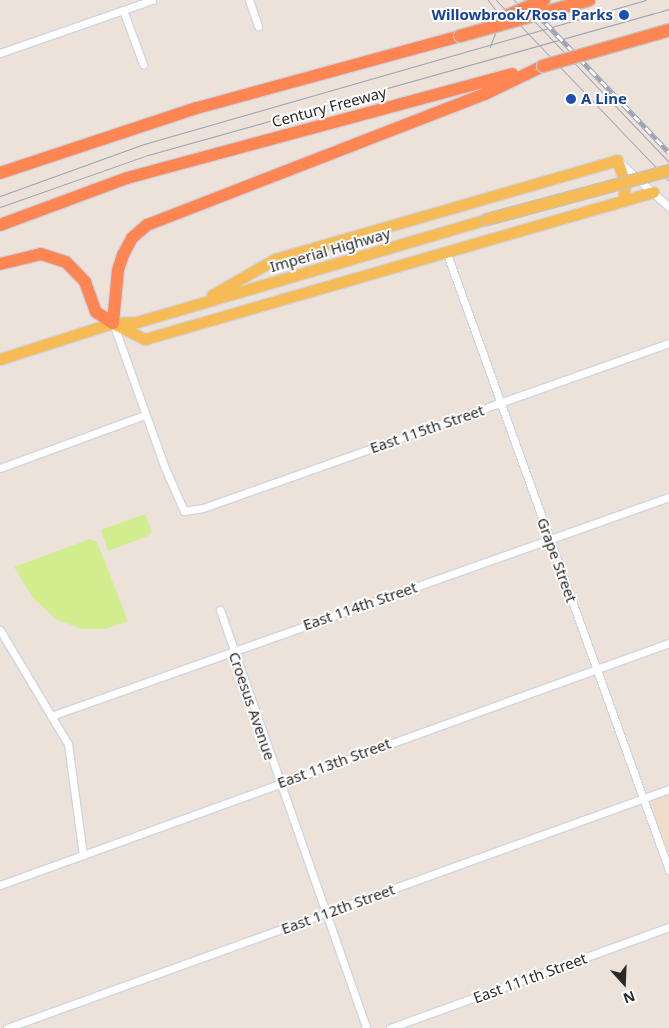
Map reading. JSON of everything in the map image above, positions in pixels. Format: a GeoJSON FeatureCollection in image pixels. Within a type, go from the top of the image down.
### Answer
{"type":"FeatureCollection","features":[{"type":"Feature","properties":{"kind":"highway"},"geometry":{"type":"LineString","coordinates":[[460,36],[544,0]]}},
{"type":"Feature","properties":{"kind":"highway"},"geometry":{"type":"LineString","coordinates":[[0,173],[160,119],[589,0]]}},
{"type":"Feature","properties":{"kind":"highway","name":"Century Freeway"},"geometry":{"type":"LineString","coordinates":[[0,225],[127,178],[502,81],[543,66],[669,30]]}},
{"type":"Feature","properties":{"kind":"highway"},"geometry":{"type":"LineString","coordinates":[[0,264],[41,254],[66,262],[85,282],[96,312],[113,323],[118,270],[123,255],[132,238],[147,225],[502,81]]}},
{"type":"Feature","properties":{"kind":"main road"},"geometry":{"type":"LineString","coordinates":[[195,304],[275,259],[617,160],[625,183],[623,201]]}},
{"type":"Feature","properties":{"kind":"main road"},"geometry":{"type":"LineString","coordinates":[[636,178],[669,162]]}},
{"type":"Feature","properties":{"kind":"main road","name":"Imperial Highway"},"geometry":{"type":"LineString","coordinates":[[0,359],[113,323],[137,322],[487,219],[669,170]]}},
{"type":"Feature","properties":{"kind":"main road"},"geometry":{"type":"LineString","coordinates":[[113,323],[145,339],[653,192]]}},
{"type":"Feature","properties":{"kind":"street"},"geometry":{"type":"LineString","coordinates":[[0,53],[152,0]]}},
{"type":"Feature","properties":{"kind":"street"},"geometry":{"type":"LineString","coordinates":[[249,0],[258,26]]}},
{"type":"Feature","properties":{"kind":"street"},"geometry":{"type":"LineString","coordinates":[[123,10],[143,64]]}},
{"type":"Feature","properties":{"kind":"street"},"geometry":{"type":"LineString","coordinates":[[617,160],[669,207]]}},
{"type":"Feature","properties":{"kind":"street","name":"Grape Street"},"geometry":{"type":"LineString","coordinates":[[446,251],[669,870]]}},
{"type":"Feature","properties":{"kind":"street"},"geometry":{"type":"LineString","coordinates":[[0,468],[145,415],[113,323]]}},
{"type":"Feature","properties":{"kind":"street","name":"East 115th Street"},"geometry":{"type":"LineString","coordinates":[[145,415],[184,511],[203,508],[669,343]]}},
{"type":"Feature","properties":{"kind":"street","name":"East 114th Street"},"geometry":{"type":"LineString","coordinates":[[51,716],[233,650],[550,541],[669,497]]}},
{"type":"Feature","properties":{"kind":"street","name":"Croesus Avenue"},"geometry":{"type":"LineString","coordinates":[[220,610],[366,1028]]}},
{"type":"Feature","properties":{"kind":"street"},"geometry":{"type":"LineString","coordinates":[[0,630],[68,744],[83,855]]}},
{"type":"Feature","properties":{"kind":"street","name":"East 113th Street"},"geometry":{"type":"LineString","coordinates":[[0,885],[279,782],[669,643]]}},
{"type":"Feature","properties":{"kind":"street","name":"East 112th Street"},"geometry":{"type":"LineString","coordinates":[[7,1028],[669,789]]}},
{"type":"Feature","properties":{"kind":"street","name":"East 111th Street"},"geometry":{"type":"LineString","coordinates":[[390,1028],[669,927]]}},
{"type":"Feature","properties":{"kind":"shaded area"},"geometry":{"type":"Polygon","coordinates":[[[669,791],[669,866],[644,800],[669,791]]]}},
{"type":"Feature","properties":{"kind":"green space"},"geometry":{"type":"Polygon","coordinates":[[[145,514],[152,532],[148,536],[108,551],[101,530],[145,514]]]}},
{"type":"Feature","properties":{"kind":"green space"},"geometry":{"type":"Polygon","coordinates":[[[90,539],[97,542],[128,621],[104,629],[83,629],[57,620],[33,598],[14,567],[90,539]]]}},
{"type":"Feature","properties":{"kind":"tram line"},"geometry":{"type":"LineString","coordinates":[[488,0],[496,11],[499,23],[490,47]]}},
{"type":"Feature","properties":{"kind":"tram line"},"geometry":{"type":"LineString","coordinates":[[496,0],[669,181]]}},
{"type":"Feature","properties":{"kind":"tram line"},"geometry":{"type":"LineString","coordinates":[[514,0],[669,162]]}},
{"type":"Feature","properties":{"kind":"tram line"},"geometry":{"type":"LineString","coordinates":[[0,196],[144,144],[646,0]]}},
{"type":"Feature","properties":{"kind":"tram line"},"geometry":{"type":"LineString","coordinates":[[0,207],[148,155],[669,9]]}},
{"type":"Feature","properties":{"kind":"railway"},"geometry":{"type":"LineString","coordinates":[[524,0],[669,152]]}},
{"type":"Feature","properties":{"kind":"place","name":"Willowbrook/Rosa Parks"},"geometry":{"type":"Point","coordinates":[624,15]}},
{"type":"Feature","properties":{"kind":"place","name":"A Line"},"geometry":{"type":"Point","coordinates":[571,99]}}]}
